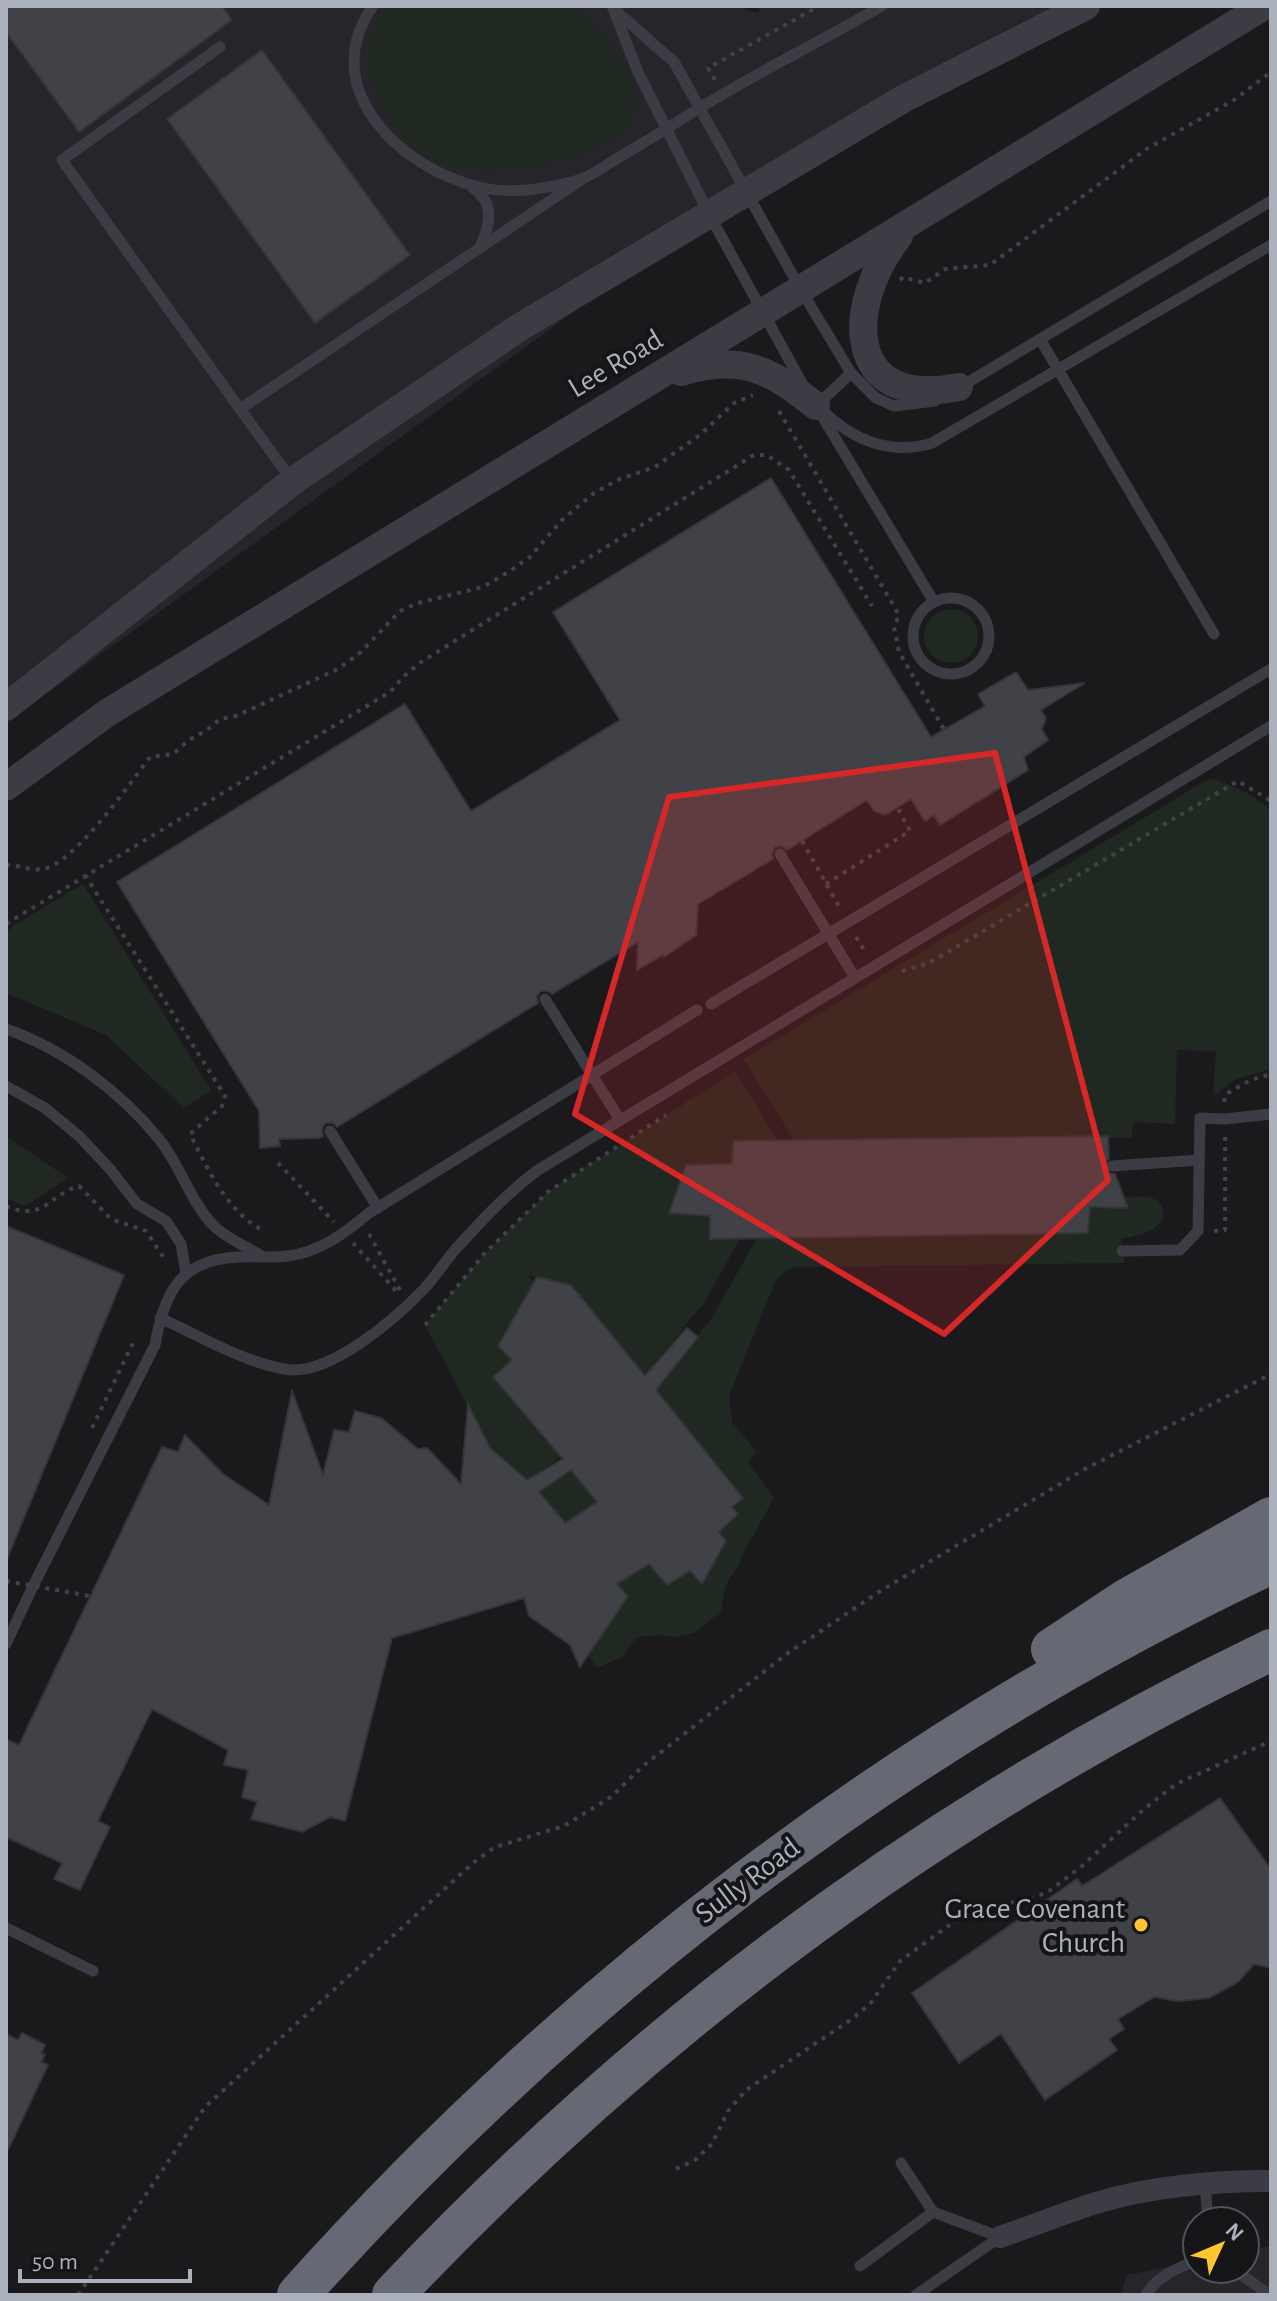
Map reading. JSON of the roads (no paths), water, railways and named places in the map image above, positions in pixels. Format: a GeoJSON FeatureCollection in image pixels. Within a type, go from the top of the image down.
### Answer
{"type":"FeatureCollection","features":[{"type":"Feature","properties":{"kind":"highway"},"geometry":{"type":"LineString","coordinates":[[815,1829],[1063,1641],[1126,1600],[1271,1518]]}},
{"type":"Feature","properties":{"kind":"highway","name":"Sully Road"},"geometry":{"type":"LineString","coordinates":[[298,2295],[414,2170],[541,2050],[661,1945],[815,1829],[1019,1697],[1122,1639],[1271,1563]]}},
{"type":"Feature","properties":{"kind":"highway"},"geometry":{"type":"LineString","coordinates":[[393,2295],[519,2166],[623,2073],[798,1935],[952,1827],[1089,1745],[1271,1650]]}},
{"type":"Feature","properties":{"kind":"highway"},"geometry":{"type":"LineString","coordinates":[[952,1827],[1090,1757],[1217,1699],[1271,1681]]}},
{"type":"Feature","properties":{"kind":"street"},"geometry":{"type":"LineString","coordinates":[[6,707],[293,481],[520,327],[903,99],[1086,6]]}},
{"type":"Feature","properties":{"kind":"street","name":"Lee Road"},"geometry":{"type":"LineString","coordinates":[[6,787],[107,713],[1264,6]]}},
{"type":"Feature","properties":{"kind":"street"},"geometry":{"type":"LineString","coordinates":[[909,224],[882,258],[873,277],[863,314],[865,345],[880,375],[892,383],[920,392],[959,387]]}},
{"type":"Feature","properties":{"kind":"street"},"geometry":{"type":"LineString","coordinates":[[649,382],[703,365],[725,363],[749,366],[766,371],[788,384],[816,406]]}},
{"type":"Feature","properties":{"kind":"street"},"geometry":{"type":"LineString","coordinates":[[1000,2237],[1099,2202],[1139,2193],[1205,2184],[1271,2181]]}},
{"type":"Feature","properties":{"kind":"lane"},"geometry":{"type":"LineString","coordinates":[[373,6],[359,33],[355,49],[358,90],[379,125],[409,155],[435,172],[500,191],[545,188],[581,180]]}},
{"type":"Feature","properties":{"kind":"lane"},"geometry":{"type":"LineString","coordinates":[[240,409],[581,180],[700,108],[882,6]]}},
{"type":"Feature","properties":{"kind":"lane"},"geometry":{"type":"LineString","coordinates":[[612,7],[674,62],[801,290],[851,373],[876,398],[894,406],[938,400],[1271,201]]}},
{"type":"Feature","properties":{"kind":"lane"},"geometry":{"type":"LineString","coordinates":[[612,7],[638,72],[763,314],[934,602]]}},
{"type":"Feature","properties":{"kind":"lane"},"geometry":{"type":"LineString","coordinates":[[220,47],[62,160],[293,481]]}},
{"type":"Feature","properties":{"kind":"lane"},"geometry":{"type":"LineString","coordinates":[[466,183],[480,193],[490,213],[490,225],[480,248]]}},
{"type":"Feature","properties":{"kind":"lane"},"geometry":{"type":"LineString","coordinates":[[816,406],[835,423],[869,442],[914,449],[951,434],[1271,245]]}},
{"type":"Feature","properties":{"kind":"lane"},"geometry":{"type":"LineString","coordinates":[[1040,339],[1214,634]]}},
{"type":"Feature","properties":{"kind":"lane"},"geometry":{"type":"LineString","coordinates":[[816,406],[851,373]]}},
{"type":"Feature","properties":{"kind":"lane"},"geometry":{"type":"LineString","coordinates":[[956,599],[969,603],[985,619],[989,644],[983,658],[966,672],[945,674],[932,669],[917,652],[914,641],[917,620],[934,602],[956,599]]}},
{"type":"Feature","properties":{"kind":"lane"},"geometry":{"type":"LineString","coordinates":[[711,1004],[1271,669]]}},
{"type":"Feature","properties":{"kind":"lane"},"geometry":{"type":"LineString","coordinates":[[160,1318],[266,1365],[287,1370],[325,1363],[366,1339],[410,1302],[453,1252],[523,1181],[854,976],[1271,726]]}},
{"type":"Feature","properties":{"kind":"lane"},"geometry":{"type":"LineString","coordinates":[[780,854],[854,976]]}},
{"type":"Feature","properties":{"kind":"lane"},"geometry":{"type":"LineString","coordinates":[[545,999],[620,1120]]}},
{"type":"Feature","properties":{"kind":"lane"},"geometry":{"type":"LineString","coordinates":[[6,1644],[155,1345],[168,1296],[186,1274],[216,1259],[288,1256],[311,1251],[336,1239],[378,1208],[697,1010]]}},
{"type":"Feature","properties":{"kind":"lane"},"geometry":{"type":"LineString","coordinates":[[6,1029],[53,1050],[83,1069],[117,1098],[160,1140],[192,1195],[217,1229],[263,1256]]}},
{"type":"Feature","properties":{"kind":"lane"},"geometry":{"type":"LineString","coordinates":[[6,1086],[45,1108],[79,1136],[137,1204],[166,1221],[181,1244],[186,1274]]}},
{"type":"Feature","properties":{"kind":"lane"},"geometry":{"type":"LineString","coordinates":[[1122,1251],[1180,1250],[1198,1231],[1200,1118],[1225,1119],[1271,1114]]}},
{"type":"Feature","properties":{"kind":"lane"},"geometry":{"type":"LineString","coordinates":[[330,1131],[378,1208]]}},
{"type":"Feature","properties":{"kind":"lane"},"geometry":{"type":"LineString","coordinates":[[1112,1166],[1199,1160]]}},
{"type":"Feature","properties":{"kind":"lane"},"geometry":{"type":"LineString","coordinates":[[6,1928],[93,1971]]}},
{"type":"Feature","properties":{"kind":"lane"},"geometry":{"type":"LineString","coordinates":[[901,2163],[933,2212],[1000,2237]]}},
{"type":"Feature","properties":{"kind":"lane"},"geometry":{"type":"LineString","coordinates":[[1205,2184],[1207,2205]]}},
{"type":"Feature","properties":{"kind":"lane"},"geometry":{"type":"LineString","coordinates":[[860,2266],[933,2212]]}},
{"type":"Feature","properties":{"kind":"lane"},"geometry":{"type":"LineString","coordinates":[[916,2295],[1000,2237]]}},
{"type":"Feature","properties":{"kind":"lane"},"geometry":{"type":"LineString","coordinates":[[1146,2295],[1169,2273],[1181,2267]]}},
{"type":"Feature","properties":{"kind":"place","name":"Grace Covenant Church"},"geometry":{"type":"Point","coordinates":[1141,1925]}}]}
